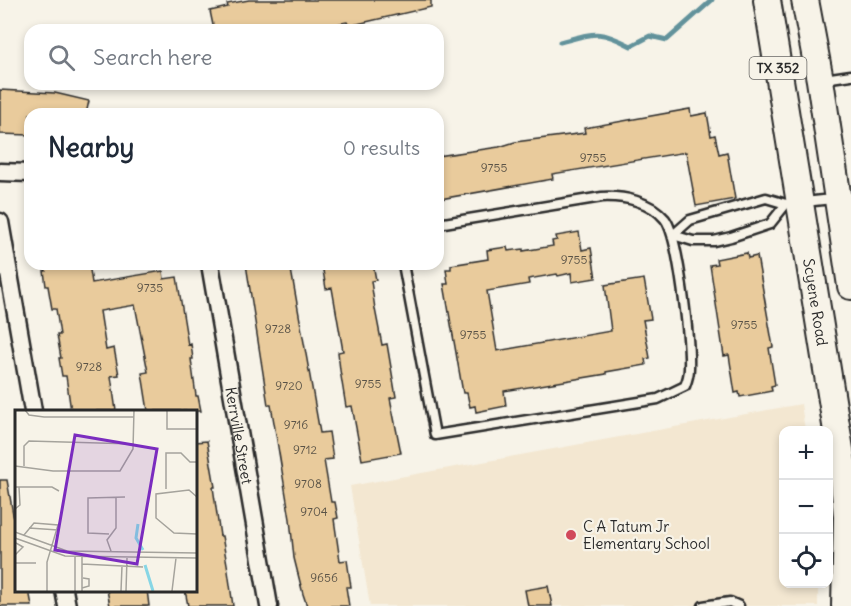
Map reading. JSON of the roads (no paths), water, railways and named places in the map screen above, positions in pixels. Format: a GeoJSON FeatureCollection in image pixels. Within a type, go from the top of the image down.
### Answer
{"type":"FeatureCollection","features":[{"type":"Feature","properties":{"kind":"main road","name":"Scyene Road"},"geometry":{"type":"LineString","coordinates":[[767,0],[793,203],[843,468],[847,518],[845,606]]}},
{"type":"Feature","properties":{"kind":"main road","name":"TX 352"},"geometry":{"type":"LineString","coordinates":[[805,0],[844,197],[851,286]]}},
{"type":"Feature","properties":{"kind":"street"},"geometry":{"type":"LineString","coordinates":[[0,172],[24,173]]}},
{"type":"Feature","properties":{"kind":"street"},"geometry":{"type":"LineString","coordinates":[[0,222],[33,410]]}},
{"type":"Feature","properties":{"kind":"street","name":"Kerrville Street"},"geometry":{"type":"LineString","coordinates":[[211,270],[269,606]]}},
{"type":"Feature","properties":{"kind":"street"},"geometry":{"type":"LineString","coordinates":[[64,591],[67,606]]}},
{"type":"Feature","properties":{"kind":"lane"},"geometry":{"type":"LineString","coordinates":[[820,80],[851,75]]}},
{"type":"Feature","properties":{"kind":"lane"},"geometry":{"type":"LineString","coordinates":[[404,270],[435,435],[658,399],[685,386],[689,371],[688,327],[673,235],[666,220],[655,211],[634,200],[617,196],[444,223]]}},
{"type":"Feature","properties":{"kind":"lane"},"geometry":{"type":"LineString","coordinates":[[673,235],[690,220],[766,198],[793,203],[844,197]]}},
{"type":"Feature","properties":{"kind":"lane"},"geometry":{"type":"LineString","coordinates":[[673,235],[693,241],[714,241],[731,237],[771,224],[793,203]]}},
{"type":"Feature","properties":{"kind":"lane"},"geometry":{"type":"LineString","coordinates":[[703,606],[730,602],[739,606]]}},
{"type":"Feature","properties":{"kind":"waterway"},"geometry":{"type":"LineString","coordinates":[[560,42],[596,34],[611,37],[631,46],[650,36],[667,40],[712,0]]}},
{"type":"Feature","properties":{"kind":"place","name":"C A Tatum Jr Elementary School"},"geometry":{"type":"Point","coordinates":[571,535]}}]}
